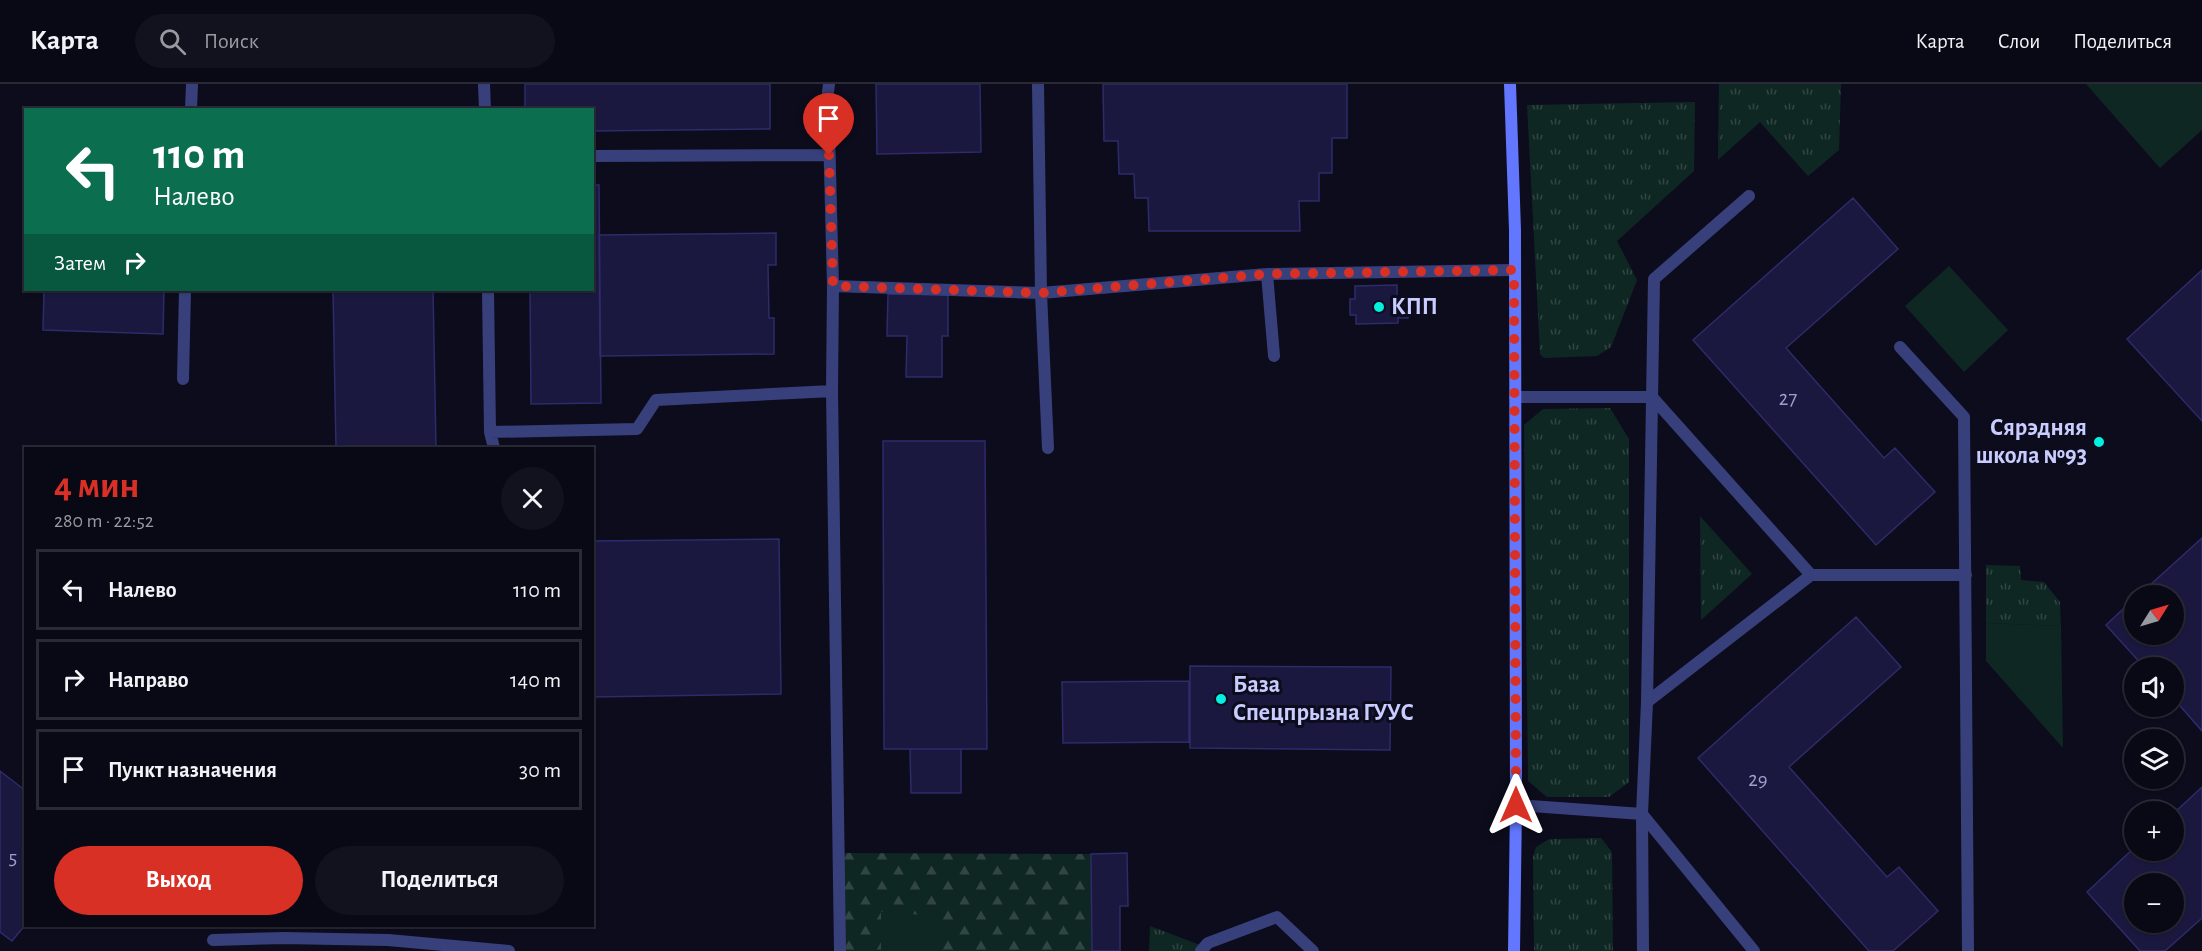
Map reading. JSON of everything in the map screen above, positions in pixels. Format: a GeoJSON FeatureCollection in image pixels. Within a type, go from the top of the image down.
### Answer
{"type":"FeatureCollection","features":[{"type":"Feature","properties":{"kind":"street"},"geometry":{"type":"LineString","coordinates":[[1510,84],[1515,397],[1514,951]]}},
{"type":"Feature","properties":{"kind":"lane"},"geometry":{"type":"LineString","coordinates":[[191,108],[192,84]]}},
{"type":"Feature","properties":{"kind":"lane"},"geometry":{"type":"LineString","coordinates":[[484,84],[485,108]]}},
{"type":"Feature","properties":{"kind":"lane"},"geometry":{"type":"LineString","coordinates":[[829,84],[840,951]]}},
{"type":"Feature","properties":{"kind":"lane"},"geometry":{"type":"LineString","coordinates":[[1038,84],[1041,293],[1048,448]]}},
{"type":"Feature","properties":{"kind":"lane"},"geometry":{"type":"LineString","coordinates":[[594,156],[829,155]]}},
{"type":"Feature","properties":{"kind":"lane"},"geometry":{"type":"LineString","coordinates":[[1643,951],[1642,814],[1647,702],[1654,279],[1749,196]]}},
{"type":"Feature","properties":{"kind":"lane"},"geometry":{"type":"LineString","coordinates":[[833,286],[1041,293],[1267,274],[1514,270]]}},
{"type":"Feature","properties":{"kind":"lane"},"geometry":{"type":"LineString","coordinates":[[1267,274],[1274,356]]}},
{"type":"Feature","properties":{"kind":"lane"},"geometry":{"type":"LineString","coordinates":[[183,380],[185,291]]}},
{"type":"Feature","properties":{"kind":"lane"},"geometry":{"type":"LineString","coordinates":[[488,291],[490,432],[494,447]]}},
{"type":"Feature","properties":{"kind":"lane"},"geometry":{"type":"LineString","coordinates":[[1900,347],[1964,417],[1968,951]]}},
{"type":"Feature","properties":{"kind":"lane"},"geometry":{"type":"LineString","coordinates":[[490,432],[637,429],[656,400],[832,391]]}},
{"type":"Feature","properties":{"kind":"lane"},"geometry":{"type":"LineString","coordinates":[[1515,397],[1652,397],[1811,575]]}},
{"type":"Feature","properties":{"kind":"lane"},"geometry":{"type":"LineString","coordinates":[[1647,702],[1811,575],[1966,575]]}},
{"type":"Feature","properties":{"kind":"lane"},"geometry":{"type":"LineString","coordinates":[[1516,805],[1642,814],[1754,951]]}},
{"type":"Feature","properties":{"kind":"lane"},"geometry":{"type":"LineString","coordinates":[[1201,951],[1208,943],[1276,917],[1313,951]]}},
{"type":"Feature","properties":{"kind":"lane"},"geometry":{"type":"LineString","coordinates":[[213,940],[285,938],[388,940],[509,951]]}},
{"type":"Feature","properties":{"kind":"green space"},"geometry":{"type":"Polygon","coordinates":[[[1719,84],[1841,84],[1839,150],[1808,176],[1760,122],[1718,160],[1719,84]]]}},
{"type":"Feature","properties":{"kind":"green space"},"geometry":{"type":"Polygon","coordinates":[[[2086,84],[2202,84],[2202,130],[2160,168],[2086,84]]]}},
{"type":"Feature","properties":{"kind":"green space"},"geometry":{"type":"Polygon","coordinates":[[[1695,102],[1694,171],[1617,241],[1637,280],[1611,347],[1597,356],[1544,358],[1540,354],[1527,105],[1695,102]]]}},
{"type":"Feature","properties":{"kind":"green space"},"geometry":{"type":"Polygon","coordinates":[[[1949,266],[2008,330],[1964,372],[1905,306],[1949,266]]]}},
{"type":"Feature","properties":{"kind":"green space"},"geometry":{"type":"Polygon","coordinates":[[[1610,408],[1629,439],[1629,782],[1609,797],[1547,797],[1528,781],[1524,425],[1543,409],[1610,408]]]}},
{"type":"Feature","properties":{"kind":"green space"},"geometry":{"type":"Polygon","coordinates":[[[1700,516],[1752,574],[1701,620],[1700,516]]]}},
{"type":"Feature","properties":{"kind":"green space"},"geometry":{"type":"Polygon","coordinates":[[[1986,565],[2020,566],[2021,580],[2044,582],[2060,602],[2061,626],[1986,623],[1986,565]]]}},
{"type":"Feature","properties":{"kind":"green space"},"geometry":{"type":"Polygon","coordinates":[[[1986,623],[2061,626],[2063,748],[1986,661],[1986,623]]]}},
{"type":"Feature","properties":{"kind":"green space"},"geometry":{"type":"Polygon","coordinates":[[[1601,838],[1612,852],[1613,951],[1534,951],[1533,857],[1536,847],[1549,839],[1601,838]]]}},
{"type":"Feature","properties":{"kind":"green space"},"geometry":{"type":"Polygon","coordinates":[[[839,853],[1091,854],[1092,951],[840,951],[839,853]]]}},
{"type":"Feature","properties":{"kind":"green space"},"geometry":{"type":"Polygon","coordinates":[[[881,912],[939,916],[940,951],[881,951],[881,912]]]}},
{"type":"Feature","properties":{"kind":"green space"},"geometry":{"type":"Polygon","coordinates":[[[1150,926],[1200,945],[1195,951],[1149,951],[1150,926]]]}},
{"type":"Feature","properties":{"kind":"building"},"geometry":{"type":"Polygon","coordinates":[[[525,84],[770,84],[770,129],[594,131],[594,108],[525,108],[525,84]]]}},
{"type":"Feature","properties":{"kind":"building"},"geometry":{"type":"Polygon","coordinates":[[[876,84],[980,84],[981,152],[877,154],[876,84]]]}},
{"type":"Feature","properties":{"kind":"building"},"geometry":{"type":"Polygon","coordinates":[[[1103,84],[1347,84],[1347,138],[1332,138],[1332,173],[1319,173],[1319,201],[1299,201],[1300,231],[1149,231],[1148,198],[1135,198],[1134,174],[1119,174],[1118,141],[1104,141],[1103,84]]]}},
{"type":"Feature","properties":{"kind":"building"},"geometry":{"type":"Polygon","coordinates":[[[594,185],[599,185],[601,403],[531,404],[530,291],[594,291],[594,185]]]}},
{"type":"Feature","properties":{"kind":"building"},"geometry":{"type":"Polygon","coordinates":[[[1853,198],[1898,249],[1786,348],[1884,458],[1895,448],[1935,492],[1876,545],[1693,340],[1853,198]]]}},
{"type":"Feature","properties":{"kind":"building"},"geometry":{"type":"Polygon","coordinates":[[[776,233],[776,265],[768,265],[769,318],[774,318],[774,354],[600,356],[599,235],[776,233]]]}},
{"type":"Feature","properties":{"kind":"building"},"geometry":{"type":"Polygon","coordinates":[[[2202,270],[2202,421],[2127,339],[2202,270]]]}},
{"type":"Feature","properties":{"kind":"building","name":"КПП"},"geometry":{"type":"Polygon","coordinates":[[[1397,285],[1397,297],[1408,297],[1408,318],[1398,318],[1398,323],[1356,324],[1356,315],[1350,315],[1350,299],[1355,299],[1355,286],[1397,285]]]}},
{"type":"Feature","properties":{"kind":"building"},"geometry":{"type":"Polygon","coordinates":[[[44,291],[164,291],[163,334],[43,330],[44,291]]]}},
{"type":"Feature","properties":{"kind":"building"},"geometry":{"type":"Polygon","coordinates":[[[333,291],[433,291],[436,447],[336,447],[333,291]]]}},
{"type":"Feature","properties":{"kind":"building"},"geometry":{"type":"Polygon","coordinates":[[[888,294],[948,295],[948,336],[942,336],[942,377],[906,377],[907,336],[887,336],[888,294]]]}},
{"type":"Feature","properties":{"kind":"building"},"geometry":{"type":"Polygon","coordinates":[[[883,441],[985,441],[987,749],[884,749],[883,441]]]}},
{"type":"Feature","properties":{"kind":"building"},"geometry":{"type":"Polygon","coordinates":[[[2202,538],[2202,731],[2184,710],[2184,657],[2135,657],[2124,645],[2184,645],[2184,585],[2150,585],[2202,538]]]}},
{"type":"Feature","properties":{"kind":"building"},"geometry":{"type":"Polygon","coordinates":[[[779,539],[781,694],[594,697],[594,541],[779,539]]]}},
{"type":"Feature","properties":{"kind":"building"},"geometry":{"type":"Polygon","coordinates":[[[2124,608],[2124,645],[2106,625],[2124,608]]]}},
{"type":"Feature","properties":{"kind":"building"},"geometry":{"type":"Polygon","coordinates":[[[1856,617],[1901,667],[1789,767],[1887,877],[1899,867],[1938,911],[1893,951],[1869,951],[1698,758],[1856,617]]]}},
{"type":"Feature","properties":{"kind":"building"},"geometry":{"type":"Polygon","coordinates":[[[1190,666],[1391,667],[1390,750],[1190,748],[1190,666]]]}},
{"type":"Feature","properties":{"kind":"building"},"geometry":{"type":"Polygon","coordinates":[[[1189,681],[1189,742],[1063,743],[1062,682],[1189,681]]]}},
{"type":"Feature","properties":{"kind":"building"},"geometry":{"type":"Polygon","coordinates":[[[910,749],[961,749],[961,793],[911,793],[910,749]]]}},
{"type":"Feature","properties":{"kind":"building"},"geometry":{"type":"Polygon","coordinates":[[[0,771],[24,789],[24,926],[12,941],[0,932],[0,771]]]}},
{"type":"Feature","properties":{"kind":"building"},"geometry":{"type":"Polygon","coordinates":[[[2202,787],[2202,918],[2165,951],[2140,951],[2087,892],[2124,857],[2124,861],[2184,861],[2184,804],[2202,787]]]}},
{"type":"Feature","properties":{"kind":"building"},"geometry":{"type":"Polygon","coordinates":[[[1127,853],[1128,906],[1120,906],[1120,951],[1092,951],[1091,854],[1127,853]]]}},
{"type":"Feature","properties":{"kind":"place","name":"КПП"},"geometry":{"type":"Point","coordinates":[1379,307]}},
{"type":"Feature","properties":{"kind":"place","name":"Сярэдняя школа №93"},"geometry":{"type":"Point","coordinates":[2099,442]}},
{"type":"Feature","properties":{"kind":"place","name":"База Спецпрызна ГУУС"},"geometry":{"type":"Point","coordinates":[1221,699]}},
{"type":"Feature","properties":{"kind":"route"},"geometry":{"type":"LineString","coordinates":[[829,155],[833,286],[1041,293],[1267,274],[1514,270],[1516,805]]}}]}
